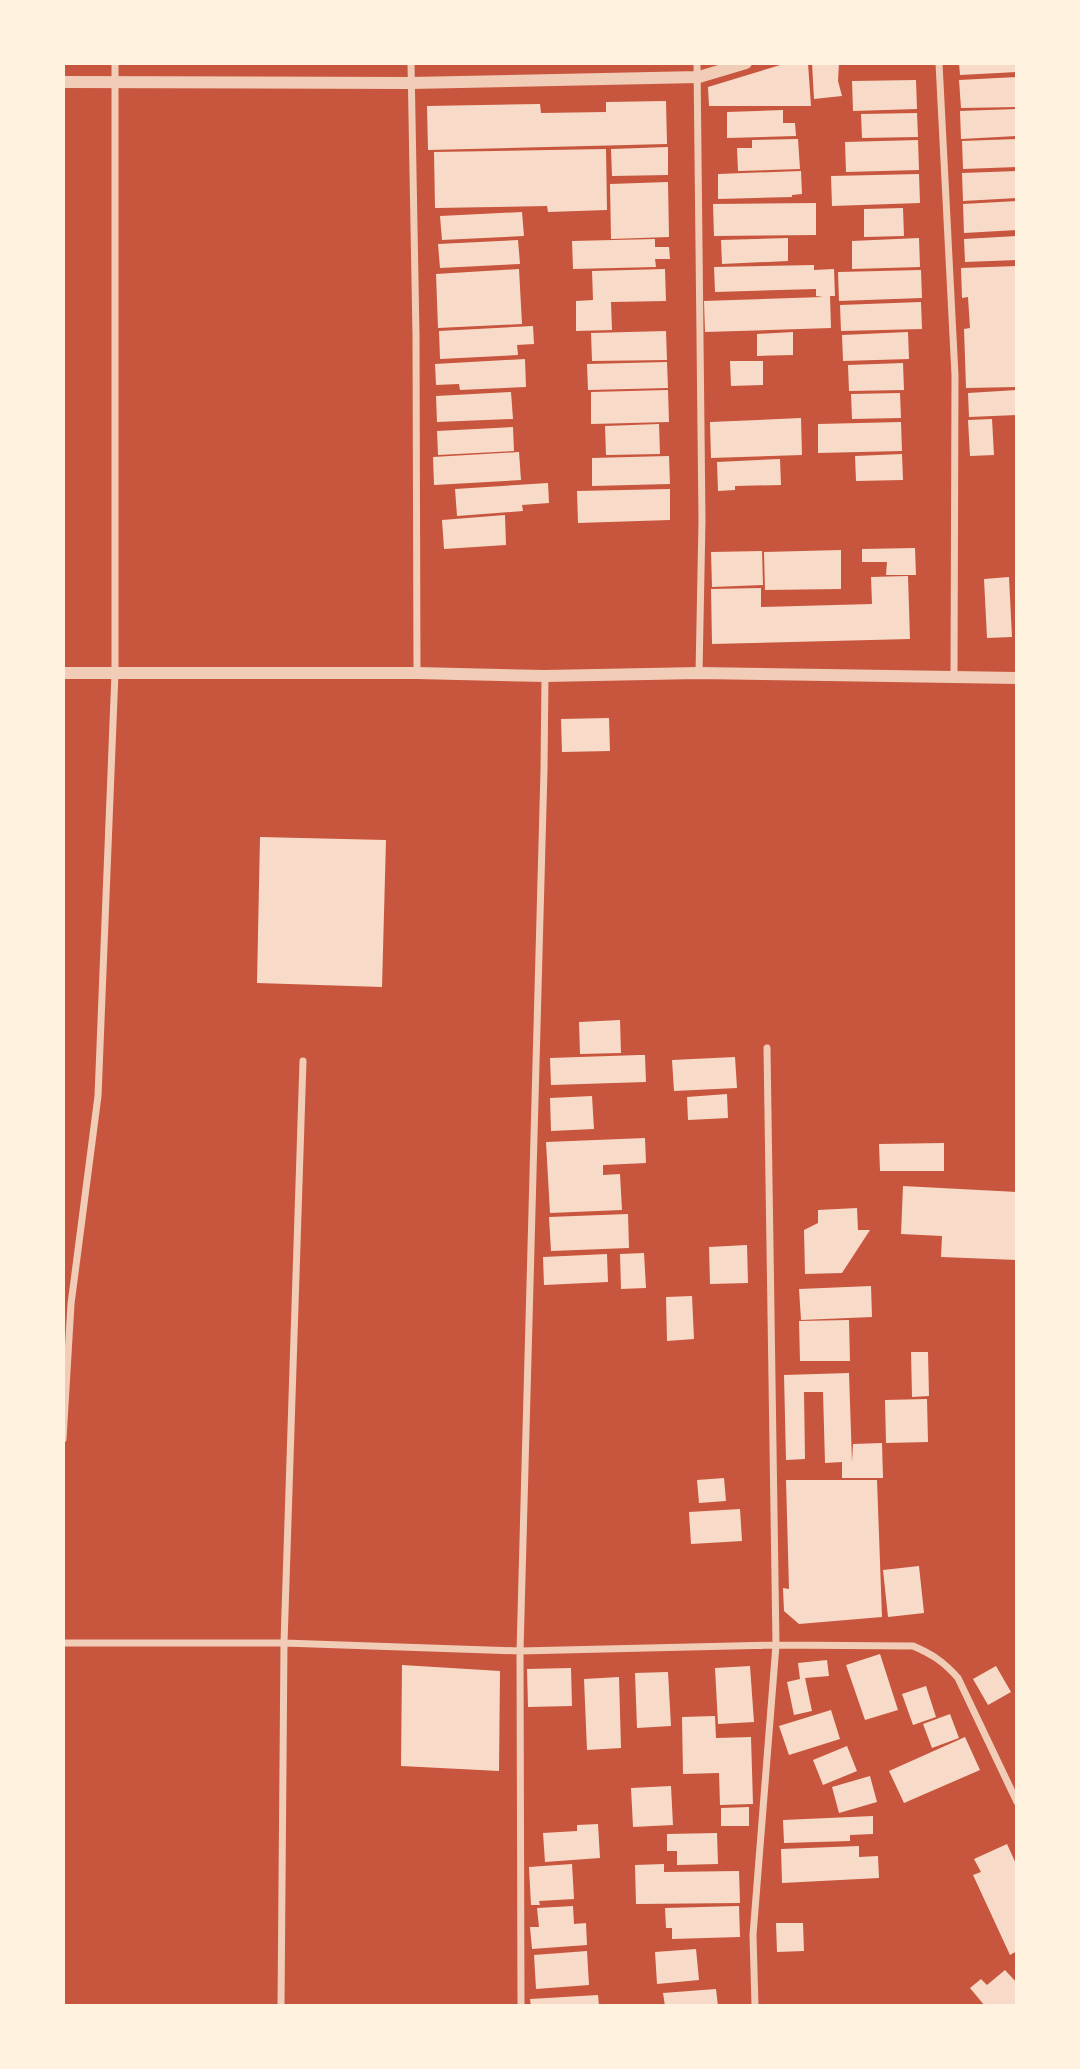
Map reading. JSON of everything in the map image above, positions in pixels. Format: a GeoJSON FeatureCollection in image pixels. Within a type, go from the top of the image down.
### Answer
{"type":"FeatureCollection","features":[{"type":"Feature","properties":{"kind":"street"},"geometry":{"type":"LineString","coordinates":[[63,1439],[71,1304],[98,1096],[115,673],[115,63]]}},
{"type":"Feature","properties":{"kind":"street"},"geometry":{"type":"LineString","coordinates":[[411,63],[416,335],[417,673]]}},
{"type":"Feature","properties":{"kind":"street"},"geometry":{"type":"LineString","coordinates":[[697,63],[702,507],[699,673]]}},
{"type":"Feature","properties":{"kind":"street"},"geometry":{"type":"LineString","coordinates":[[63,82],[411,83],[699,77],[746,63]]}},
{"type":"Feature","properties":{"kind":"street"},"geometry":{"type":"LineString","coordinates":[[939,63],[955,375],[954,678]]}},
{"type":"Feature","properties":{"kind":"street"},"geometry":{"type":"LineString","coordinates":[[63,673],[417,673],[545,676],[699,673],[1017,678]]}},
{"type":"Feature","properties":{"kind":"street"},"geometry":{"type":"LineString","coordinates":[[521,2006],[520,1651],[545,676]]}},
{"type":"Feature","properties":{"kind":"street"},"geometry":{"type":"LineString","coordinates":[[755,2006],[753,1934],[776,1645],[767,1048]]}},
{"type":"Feature","properties":{"kind":"street"},"geometry":{"type":"LineString","coordinates":[[281,2006],[284,1643],[303,1061]]}},
{"type":"Feature","properties":{"kind":"street"},"geometry":{"type":"LineString","coordinates":[[63,1643],[284,1643],[520,1651],[776,1645],[913,1646],[932,1654],[946,1664],[958,1678],[1017,1802]]}},
{"type":"Feature","properties":{"kind":"building"},"geometry":{"type":"Polygon","coordinates":[[[787,63],[808,63],[811,106],[709,106],[708,87],[787,63]]]}},
{"type":"Feature","properties":{"kind":"building"},"geometry":{"type":"Polygon","coordinates":[[[812,63],[839,63],[838,81],[842,96],[814,99],[812,63]]]}},
{"type":"Feature","properties":{"kind":"building"},"geometry":{"type":"Polygon","coordinates":[[[959,63],[1017,63],[1017,72],[960,75],[959,63]]]}},
{"type":"Feature","properties":{"kind":"building"},"geometry":{"type":"Polygon","coordinates":[[[1017,77],[1017,107],[961,108],[959,80],[1017,77]]]}},
{"type":"Feature","properties":{"kind":"building"},"geometry":{"type":"Polygon","coordinates":[[[916,80],[917,109],[853,111],[852,81],[916,80]]]}},
{"type":"Feature","properties":{"kind":"building"},"geometry":{"type":"Polygon","coordinates":[[[666,101],[667,144],[428,150],[427,106],[540,104],[541,113],[606,112],[606,102],[666,101]]]}},
{"type":"Feature","properties":{"kind":"building"},"geometry":{"type":"Polygon","coordinates":[[[1017,109],[1017,136],[961,139],[960,111],[1017,109]]]}},
{"type":"Feature","properties":{"kind":"building"},"geometry":{"type":"Polygon","coordinates":[[[783,110],[783,123],[795,123],[796,136],[727,138],[727,112],[783,110]]]}},
{"type":"Feature","properties":{"kind":"building"},"geometry":{"type":"Polygon","coordinates":[[[917,113],[918,137],[862,138],[861,114],[917,113]]]}},
{"type":"Feature","properties":{"kind":"building"},"geometry":{"type":"Polygon","coordinates":[[[798,139],[800,169],[738,171],[737,148],[752,148],[752,140],[798,139]]]}},
{"type":"Feature","properties":{"kind":"building"},"geometry":{"type":"Polygon","coordinates":[[[1017,139],[1017,167],[963,169],[962,141],[1017,139]]]}},
{"type":"Feature","properties":{"kind":"building"},"geometry":{"type":"Polygon","coordinates":[[[918,140],[919,170],[846,172],[845,142],[918,140]]]}},
{"type":"Feature","properties":{"kind":"building"},"geometry":{"type":"Polygon","coordinates":[[[668,147],[668,175],[612,176],[611,149],[668,147]]]}},
{"type":"Feature","properties":{"kind":"building"},"geometry":{"type":"Polygon","coordinates":[[[606,149],[607,210],[548,212],[547,206],[435,208],[434,152],[606,149]]]}},
{"type":"Feature","properties":{"kind":"building"},"geometry":{"type":"Polygon","coordinates":[[[801,171],[802,194],[792,197],[718,199],[718,174],[801,171]]]}},
{"type":"Feature","properties":{"kind":"building"},"geometry":{"type":"Polygon","coordinates":[[[1017,171],[1017,198],[963,201],[962,173],[1017,171]]]}},
{"type":"Feature","properties":{"kind":"building"},"geometry":{"type":"Polygon","coordinates":[[[919,174],[920,203],[832,206],[831,176],[919,174]]]}},
{"type":"Feature","properties":{"kind":"building"},"geometry":{"type":"Polygon","coordinates":[[[668,182],[669,237],[611,239],[610,184],[668,182]]]}},
{"type":"Feature","properties":{"kind":"building"},"geometry":{"type":"Polygon","coordinates":[[[1017,201],[1017,230],[964,233],[963,204],[1017,201]]]}},
{"type":"Feature","properties":{"kind":"building"},"geometry":{"type":"Polygon","coordinates":[[[816,203],[816,235],[714,236],[713,204],[816,203]]]}},
{"type":"Feature","properties":{"kind":"building"},"geometry":{"type":"Polygon","coordinates":[[[903,208],[904,236],[864,237],[864,209],[903,208]]]}},
{"type":"Feature","properties":{"kind":"building"},"geometry":{"type":"Polygon","coordinates":[[[522,212],[524,236],[442,240],[440,216],[522,212]]]}},
{"type":"Feature","properties":{"kind":"building"},"geometry":{"type":"Polygon","coordinates":[[[1017,236],[1017,260],[965,262],[964,239],[1017,236]]]}},
{"type":"Feature","properties":{"kind":"building"},"geometry":{"type":"Polygon","coordinates":[[[788,238],[788,261],[722,264],[721,240],[788,238]]]}},
{"type":"Feature","properties":{"kind":"building"},"geometry":{"type":"Polygon","coordinates":[[[919,238],[920,267],[852,269],[852,241],[919,238]]]}},
{"type":"Feature","properties":{"kind":"building"},"geometry":{"type":"Polygon","coordinates":[[[655,239],[655,247],[669,247],[670,259],[655,259],[656,267],[573,269],[572,241],[655,239]]]}},
{"type":"Feature","properties":{"kind":"building"},"geometry":{"type":"Polygon","coordinates":[[[518,240],[520,264],[440,268],[438,244],[518,240]]]}},
{"type":"Feature","properties":{"kind":"building"},"geometry":{"type":"Polygon","coordinates":[[[814,265],[814,270],[834,269],[835,296],[830,296],[831,328],[705,332],[704,301],[823,297],[816,296],[816,289],[715,292],[714,267],[814,265]]]}},
{"type":"Feature","properties":{"kind":"building"},"geometry":{"type":"Polygon","coordinates":[[[1017,266],[1017,387],[966,388],[964,329],[970,328],[968,297],[962,298],[961,268],[1017,266]]]}},
{"type":"Feature","properties":{"kind":"building"},"geometry":{"type":"Polygon","coordinates":[[[519,269],[522,324],[438,328],[436,274],[519,269]]]}},
{"type":"Feature","properties":{"kind":"building"},"geometry":{"type":"Polygon","coordinates":[[[665,269],[666,301],[611,302],[612,330],[576,331],[576,301],[593,300],[592,271],[665,269]]]}},
{"type":"Feature","properties":{"kind":"building"},"geometry":{"type":"Polygon","coordinates":[[[921,270],[922,298],[839,301],[838,272],[921,270]]]}},
{"type":"Feature","properties":{"kind":"building"},"geometry":{"type":"Polygon","coordinates":[[[921,302],[922,329],[841,331],[840,305],[921,302]]]}},
{"type":"Feature","properties":{"kind":"building"},"geometry":{"type":"Polygon","coordinates":[[[533,326],[534,344],[517,345],[518,355],[440,359],[439,331],[533,326]]]}},
{"type":"Feature","properties":{"kind":"building"},"geometry":{"type":"Polygon","coordinates":[[[666,331],[667,360],[592,361],[591,333],[666,331]]]}},
{"type":"Feature","properties":{"kind":"building"},"geometry":{"type":"Polygon","coordinates":[[[793,332],[793,355],[757,356],[757,334],[793,332]]]}},
{"type":"Feature","properties":{"kind":"building"},"geometry":{"type":"Polygon","coordinates":[[[908,332],[909,359],[843,361],[842,335],[908,332]]]}},
{"type":"Feature","properties":{"kind":"building"},"geometry":{"type":"Polygon","coordinates":[[[525,359],[526,387],[460,390],[459,384],[436,385],[435,364],[525,359]]]}},
{"type":"Feature","properties":{"kind":"building"},"geometry":{"type":"Polygon","coordinates":[[[730,361],[763,361],[763,385],[731,386],[730,361]]]}},
{"type":"Feature","properties":{"kind":"building"},"geometry":{"type":"Polygon","coordinates":[[[667,362],[668,388],[588,390],[587,364],[667,362]]]}},
{"type":"Feature","properties":{"kind":"building"},"geometry":{"type":"Polygon","coordinates":[[[903,363],[904,390],[849,391],[848,365],[903,363]]]}},
{"type":"Feature","properties":{"kind":"building"},"geometry":{"type":"Polygon","coordinates":[[[668,390],[669,422],[591,424],[591,392],[668,390]]]}},
{"type":"Feature","properties":{"kind":"building"},"geometry":{"type":"Polygon","coordinates":[[[1017,390],[1017,415],[969,417],[968,393],[1017,390]]]}},
{"type":"Feature","properties":{"kind":"building"},"geometry":{"type":"Polygon","coordinates":[[[511,392],[513,419],[437,422],[436,396],[511,392]]]}},
{"type":"Feature","properties":{"kind":"building"},"geometry":{"type":"Polygon","coordinates":[[[900,393],[901,418],[852,419],[851,394],[900,393]]]}},
{"type":"Feature","properties":{"kind":"building"},"geometry":{"type":"Polygon","coordinates":[[[801,418],[802,455],[711,458],[710,422],[801,418]]]}},
{"type":"Feature","properties":{"kind":"building"},"geometry":{"type":"Polygon","coordinates":[[[992,419],[994,455],[970,456],[968,420],[992,419]]]}},
{"type":"Feature","properties":{"kind":"building"},"geometry":{"type":"Polygon","coordinates":[[[901,422],[902,451],[818,453],[818,424],[901,422]]]}},
{"type":"Feature","properties":{"kind":"building"},"geometry":{"type":"Polygon","coordinates":[[[659,424],[660,454],[606,455],[605,426],[659,424]]]}},
{"type":"Feature","properties":{"kind":"building"},"geometry":{"type":"Polygon","coordinates":[[[513,427],[514,451],[438,455],[437,431],[513,427]]]}},
{"type":"Feature","properties":{"kind":"building"},"geometry":{"type":"Polygon","coordinates":[[[519,452],[521,480],[434,485],[433,457],[519,452]]]}},
{"type":"Feature","properties":{"kind":"building"},"geometry":{"type":"Polygon","coordinates":[[[902,454],[903,480],[856,481],[855,456],[902,454]]]}},
{"type":"Feature","properties":{"kind":"building"},"geometry":{"type":"Polygon","coordinates":[[[669,456],[670,484],[592,486],[592,458],[669,456]]]}},
{"type":"Feature","properties":{"kind":"building"},"geometry":{"type":"Polygon","coordinates":[[[780,459],[781,485],[735,486],[735,490],[718,491],[717,462],[780,459]]]}},
{"type":"Feature","properties":{"kind":"building"},"geometry":{"type":"Polygon","coordinates":[[[548,483],[549,503],[522,505],[523,511],[457,516],[455,489],[548,483]]]}},
{"type":"Feature","properties":{"kind":"building"},"geometry":{"type":"Polygon","coordinates":[[[670,489],[670,520],[578,523],[577,491],[670,489]]]}},
{"type":"Feature","properties":{"kind":"building"},"geometry":{"type":"Polygon","coordinates":[[[505,515],[506,545],[444,549],[442,520],[505,515]]]}},
{"type":"Feature","properties":{"kind":"building"},"geometry":{"type":"Polygon","coordinates":[[[915,548],[916,575],[886,575],[887,562],[862,562],[862,549],[915,548]]]}},
{"type":"Feature","properties":{"kind":"building"},"geometry":{"type":"Polygon","coordinates":[[[841,550],[841,589],[765,590],[764,552],[841,550]]]}},
{"type":"Feature","properties":{"kind":"building"},"geometry":{"type":"Polygon","coordinates":[[[762,551],[763,585],[712,587],[711,552],[762,551]]]}},
{"type":"Feature","properties":{"kind":"building"},"geometry":{"type":"Polygon","coordinates":[[[908,576],[910,639],[712,644],[711,589],[761,588],[761,607],[872,604],[871,577],[908,576]]]}},
{"type":"Feature","properties":{"kind":"building"},"geometry":{"type":"Polygon","coordinates":[[[1009,577],[1012,637],[987,638],[984,579],[1009,577]]]}},
{"type":"Feature","properties":{"kind":"building"},"geometry":{"type":"Polygon","coordinates":[[[609,718],[610,751],[562,752],[561,719],[609,718]]]}},
{"type":"Feature","properties":{"kind":"building"},"geometry":{"type":"Polygon","coordinates":[[[260,837],[386,840],[382,987],[257,983],[260,837]]]}},
{"type":"Feature","properties":{"kind":"building"},"geometry":{"type":"Polygon","coordinates":[[[620,1020],[621,1053],[580,1054],[579,1022],[620,1020]]]}},
{"type":"Feature","properties":{"kind":"building"},"geometry":{"type":"Polygon","coordinates":[[[645,1055],[646,1082],[551,1085],[550,1058],[645,1055]]]}},
{"type":"Feature","properties":{"kind":"building"},"geometry":{"type":"Polygon","coordinates":[[[735,1057],[737,1088],[674,1091],[672,1060],[735,1057]]]}},
{"type":"Feature","properties":{"kind":"building"},"geometry":{"type":"Polygon","coordinates":[[[727,1094],[728,1118],[688,1120],[687,1097],[727,1094]]]}},
{"type":"Feature","properties":{"kind":"building"},"geometry":{"type":"Polygon","coordinates":[[[592,1096],[594,1129],[551,1131],[550,1098],[592,1096]]]}},
{"type":"Feature","properties":{"kind":"building"},"geometry":{"type":"Polygon","coordinates":[[[645,1138],[646,1163],[603,1165],[603,1175],[620,1174],[622,1210],[550,1213],[546,1142],[645,1138]]]}},
{"type":"Feature","properties":{"kind":"building"},"geometry":{"type":"Polygon","coordinates":[[[944,1143],[944,1171],[880,1171],[879,1144],[944,1143]]]}},
{"type":"Feature","properties":{"kind":"building"},"geometry":{"type":"Polygon","coordinates":[[[903,1186],[1017,1192],[1017,1260],[941,1257],[942,1236],[901,1234],[903,1186]]]}},
{"type":"Feature","properties":{"kind":"building"},"geometry":{"type":"Polygon","coordinates":[[[857,1208],[858,1230],[870,1230],[842,1273],[805,1274],[804,1230],[818,1223],[818,1210],[857,1208]]]}},
{"type":"Feature","properties":{"kind":"building"},"geometry":{"type":"Polygon","coordinates":[[[628,1214],[629,1248],[551,1251],[549,1217],[628,1214]]]}},
{"type":"Feature","properties":{"kind":"building"},"geometry":{"type":"Polygon","coordinates":[[[747,1245],[748,1283],[710,1284],[709,1247],[747,1245]]]}},
{"type":"Feature","properties":{"kind":"building"},"geometry":{"type":"Polygon","coordinates":[[[644,1253],[646,1288],[621,1289],[620,1254],[644,1253]]]}},
{"type":"Feature","properties":{"kind":"building"},"geometry":{"type":"Polygon","coordinates":[[[607,1254],[608,1282],[544,1285],[543,1257],[607,1254]]]}},
{"type":"Feature","properties":{"kind":"building"},"geometry":{"type":"Polygon","coordinates":[[[871,1286],[872,1317],[801,1320],[799,1289],[871,1286]]]}},
{"type":"Feature","properties":{"kind":"building"},"geometry":{"type":"Polygon","coordinates":[[[692,1296],[694,1339],[667,1341],[666,1297],[692,1296]]]}},
{"type":"Feature","properties":{"kind":"building"},"geometry":{"type":"Polygon","coordinates":[[[849,1320],[850,1361],[800,1361],[799,1321],[849,1320]]]}},
{"type":"Feature","properties":{"kind":"building"},"geometry":{"type":"Polygon","coordinates":[[[911,1352],[928,1352],[929,1396],[912,1397],[911,1352]]]}},
{"type":"Feature","properties":{"kind":"building"},"geometry":{"type":"Polygon","coordinates":[[[849,1373],[852,1462],[853,1444],[882,1443],[883,1478],[842,1478],[842,1462],[825,1463],[823,1392],[804,1392],[805,1459],[786,1460],[784,1375],[849,1373]]]}},
{"type":"Feature","properties":{"kind":"building"},"geometry":{"type":"Polygon","coordinates":[[[927,1399],[928,1442],[886,1443],[885,1400],[927,1399]]]}},
{"type":"Feature","properties":{"kind":"building"},"geometry":{"type":"Polygon","coordinates":[[[724,1478],[726,1501],[699,1503],[697,1480],[724,1478]]]}},
{"type":"Feature","properties":{"kind":"building"},"geometry":{"type":"Polygon","coordinates":[[[786,1480],[877,1480],[882,1617],[799,1624],[784,1611],[783,1588],[789,1589],[786,1480]]]}},
{"type":"Feature","properties":{"kind":"building"},"geometry":{"type":"Polygon","coordinates":[[[740,1509],[742,1541],[691,1544],[689,1512],[740,1509]]]}},
{"type":"Feature","properties":{"kind":"building"},"geometry":{"type":"Polygon","coordinates":[[[919,1566],[924,1613],[888,1617],[883,1570],[919,1566]]]}},
{"type":"Feature","properties":{"kind":"building"},"geometry":{"type":"Polygon","coordinates":[[[880,1654],[898,1710],[865,1720],[846,1665],[880,1654]]]}},
{"type":"Feature","properties":{"kind":"building"},"geometry":{"type":"Polygon","coordinates":[[[827,1660],[829,1676],[805,1678],[812,1711],[794,1715],[787,1682],[800,1679],[798,1663],[827,1660]]]}},
{"type":"Feature","properties":{"kind":"building"},"geometry":{"type":"Polygon","coordinates":[[[402,1665],[500,1671],[499,1771],[401,1766],[402,1665]]]}},
{"type":"Feature","properties":{"kind":"building"},"geometry":{"type":"Polygon","coordinates":[[[750,1666],[754,1722],[718,1724],[715,1668],[750,1666]]]}},
{"type":"Feature","properties":{"kind":"building"},"geometry":{"type":"Polygon","coordinates":[[[996,1666],[1011,1692],[988,1705],[973,1679],[996,1666]]]}},
{"type":"Feature","properties":{"kind":"building"},"geometry":{"type":"Polygon","coordinates":[[[571,1668],[572,1706],[528,1707],[527,1669],[571,1668]]]}},
{"type":"Feature","properties":{"kind":"building"},"geometry":{"type":"Polygon","coordinates":[[[668,1672],[671,1726],[637,1728],[635,1673],[668,1672]]]}},
{"type":"Feature","properties":{"kind":"building"},"geometry":{"type":"Polygon","coordinates":[[[619,1677],[621,1748],[587,1750],[584,1679],[619,1677]]]}},
{"type":"Feature","properties":{"kind":"building"},"geometry":{"type":"Polygon","coordinates":[[[926,1686],[936,1717],[913,1725],[902,1694],[926,1686]]]}},
{"type":"Feature","properties":{"kind":"building"},"geometry":{"type":"Polygon","coordinates":[[[831,1710],[840,1739],[789,1755],[779,1726],[831,1710]]]}},
{"type":"Feature","properties":{"kind":"building"},"geometry":{"type":"Polygon","coordinates":[[[950,1714],[959,1738],[932,1748],[923,1724],[950,1714]]]}},
{"type":"Feature","properties":{"kind":"building"},"geometry":{"type":"Polygon","coordinates":[[[715,1716],[716,1738],[751,1737],[753,1804],[720,1805],[719,1773],[683,1774],[682,1717],[715,1716]]]}},
{"type":"Feature","properties":{"kind":"building"},"geometry":{"type":"Polygon","coordinates":[[[965,1737],[980,1770],[904,1803],[889,1771],[965,1737]]]}},
{"type":"Feature","properties":{"kind":"building"},"geometry":{"type":"Polygon","coordinates":[[[847,1746],[857,1771],[823,1785],[813,1760],[847,1746]]]}},
{"type":"Feature","properties":{"kind":"building"},"geometry":{"type":"Polygon","coordinates":[[[870,1776],[877,1802],[839,1813],[832,1787],[870,1776]]]}},
{"type":"Feature","properties":{"kind":"building"},"geometry":{"type":"Polygon","coordinates":[[[671,1786],[673,1825],[633,1827],[631,1788],[671,1786]]]}},
{"type":"Feature","properties":{"kind":"building"},"geometry":{"type":"Polygon","coordinates":[[[749,1807],[749,1826],[721,1826],[721,1808],[749,1807]]]}},
{"type":"Feature","properties":{"kind":"building"},"geometry":{"type":"Polygon","coordinates":[[[873,1816],[873,1834],[850,1835],[850,1841],[784,1843],[783,1820],[873,1816]]]}},
{"type":"Feature","properties":{"kind":"building"},"geometry":{"type":"Polygon","coordinates":[[[598,1824],[600,1858],[545,1862],[543,1833],[577,1831],[577,1825],[598,1824]]]}},
{"type":"Feature","properties":{"kind":"building"},"geometry":{"type":"Polygon","coordinates":[[[717,1833],[718,1864],[677,1865],[677,1851],[667,1851],[667,1834],[717,1833]]]}},
{"type":"Feature","properties":{"kind":"building"},"geometry":{"type":"Polygon","coordinates":[[[1007,1844],[1017,1866],[1017,1951],[1010,1955],[973,1875],[981,1872],[974,1859],[1007,1844]]]}},
{"type":"Feature","properties":{"kind":"building"},"geometry":{"type":"Polygon","coordinates":[[[859,1846],[859,1857],[878,1856],[879,1878],[782,1883],[781,1849],[859,1846]]]}},
{"type":"Feature","properties":{"kind":"building"},"geometry":{"type":"Polygon","coordinates":[[[572,1864],[574,1899],[539,1901],[540,1905],[531,1905],[529,1867],[572,1864]]]}},
{"type":"Feature","properties":{"kind":"building"},"geometry":{"type":"Polygon","coordinates":[[[664,1864],[664,1872],[739,1871],[740,1903],[636,1904],[635,1865],[664,1864]]]}},
{"type":"Feature","properties":{"kind":"building"},"geometry":{"type":"Polygon","coordinates":[[[573,1906],[574,1924],[586,1923],[587,1945],[532,1949],[530,1927],[539,1927],[537,1908],[573,1906]]]}},
{"type":"Feature","properties":{"kind":"building"},"geometry":{"type":"Polygon","coordinates":[[[739,1906],[740,1937],[672,1939],[672,1928],[666,1928],[665,1908],[739,1906]]]}},
{"type":"Feature","properties":{"kind":"building"},"geometry":{"type":"Polygon","coordinates":[[[776,1923],[803,1923],[804,1951],[777,1952],[776,1923]]]}},
{"type":"Feature","properties":{"kind":"building"},"geometry":{"type":"Polygon","coordinates":[[[696,1949],[699,1980],[657,1984],[655,1952],[696,1949]]]}},
{"type":"Feature","properties":{"kind":"building"},"geometry":{"type":"Polygon","coordinates":[[[587,1951],[589,1985],[536,1989],[534,1955],[587,1951]]]}},
{"type":"Feature","properties":{"kind":"building"},"geometry":{"type":"Polygon","coordinates":[[[1005,1970],[1017,1983],[1017,2006],[985,2006],[970,1988],[981,1979],[987,1985],[1005,1970]]]}},
{"type":"Feature","properties":{"kind":"building"},"geometry":{"type":"Polygon","coordinates":[[[716,1989],[718,2006],[665,2006],[663,1993],[716,1989]]]}},
{"type":"Feature","properties":{"kind":"building"},"geometry":{"type":"Polygon","coordinates":[[[598,1995],[599,2006],[531,2006],[530,1999],[598,1995]]]}}]}
